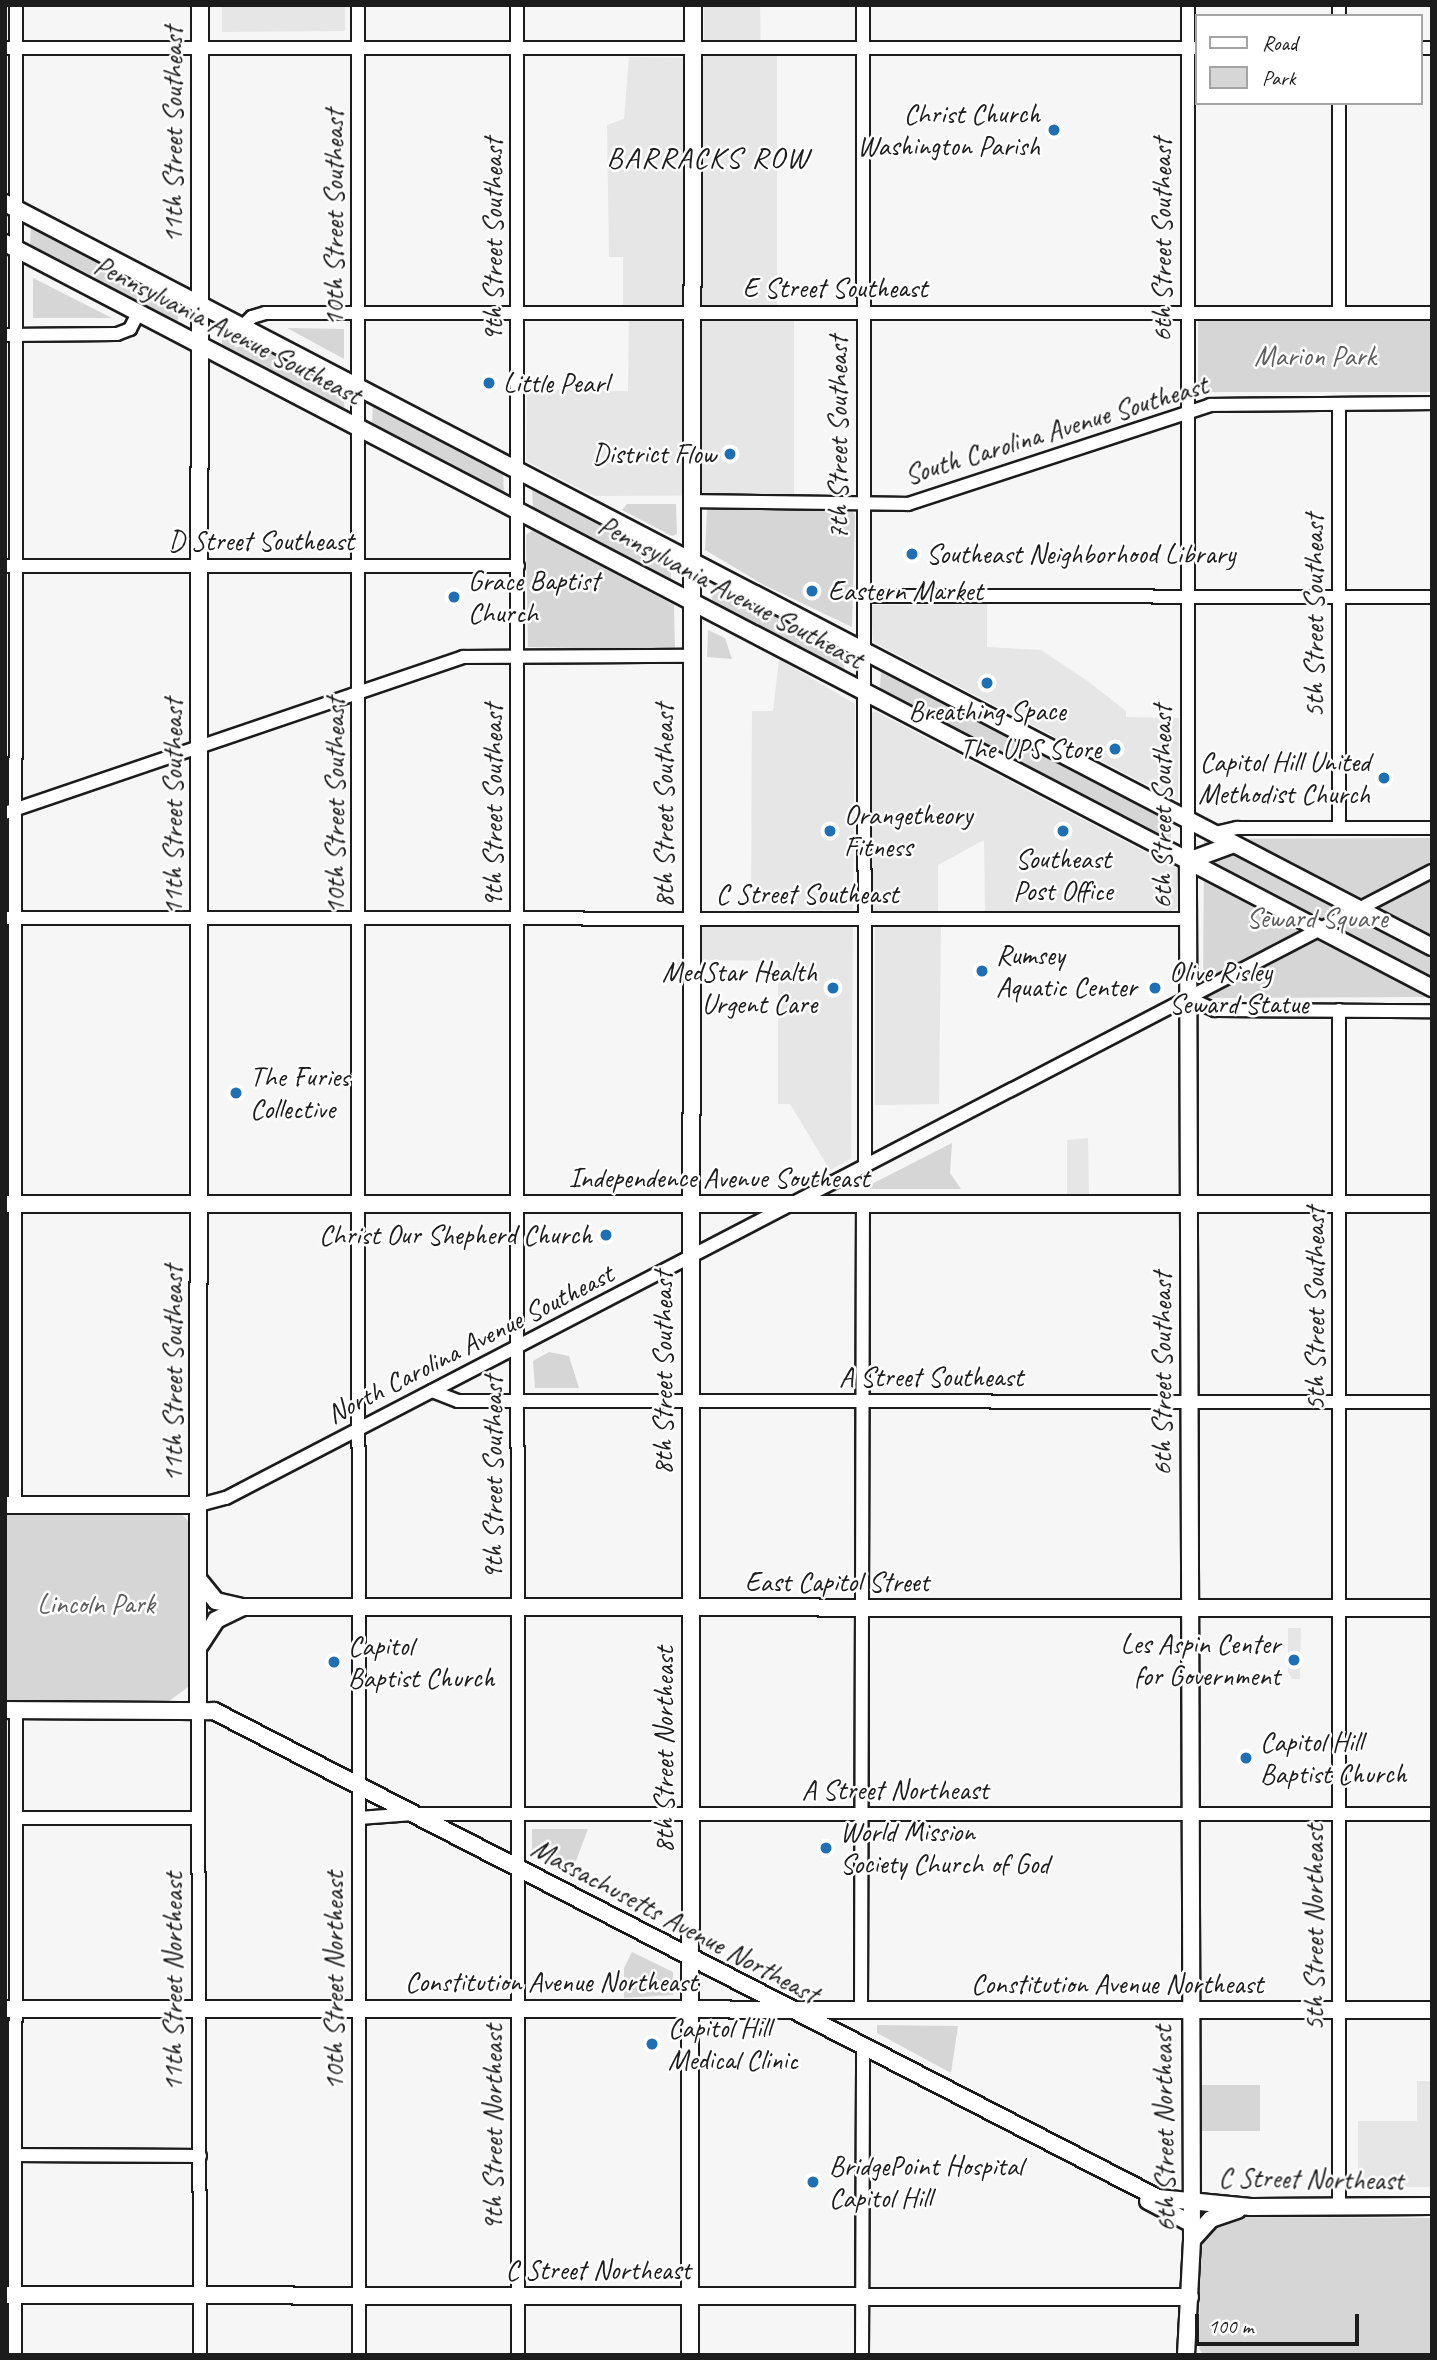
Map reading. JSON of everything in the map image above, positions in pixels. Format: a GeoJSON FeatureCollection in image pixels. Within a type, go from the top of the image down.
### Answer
{"type":"FeatureCollection","features":[{"type":"Feature","properties":{"kind":"main road","name":"11th Street Southeast"},"geometry":{"type":"LineString","coordinates":[[198,1608],[200,5]]}},
{"type":"Feature","properties":{"kind":"main road","name":"8th Street Southeast"},"geometry":{"type":"LineString","coordinates":[[690,1608],[693,5]]}},
{"type":"Feature","properties":{"kind":"main road","name":"Pennsylvania Avenue Southeast"},"geometry":{"type":"LineString","coordinates":[[10,206],[1432,947]]}},
{"type":"Feature","properties":{"kind":"main road","name":"Pennsylvania Avenue Southeast"},"geometry":{"type":"LineString","coordinates":[[10,246],[1432,988]]}},
{"type":"Feature","properties":{"kind":"main road"},"geometry":{"type":"LineString","coordinates":[[1188,861],[1234,844]]}},
{"type":"Feature","properties":{"kind":"main road","name":"6th Street Southeast"},"geometry":{"type":"LineString","coordinates":[[1188,861],[1188,1608]]}},
{"type":"Feature","properties":{"kind":"main road","name":"Independence Avenue Southeast"},"geometry":{"type":"LineString","coordinates":[[11,1204],[1432,1204]]}},
{"type":"Feature","properties":{"kind":"main road"},"geometry":{"type":"LineString","coordinates":[[10,1505],[199,1505]]}},
{"type":"Feature","properties":{"kind":"main road"},"geometry":{"type":"LineString","coordinates":[[198,1578],[215,1601],[243,1607]]}},
{"type":"Feature","properties":{"kind":"main road"},"geometry":{"type":"LineString","coordinates":[[198,1647],[216,1620],[243,1607]]}},
{"type":"Feature","properties":{"kind":"main road","name":"East Capitol Street"},"geometry":{"type":"LineString","coordinates":[[243,1607],[1432,1608]]}},
{"type":"Feature","properties":{"kind":"main road","name":"11th Street Northeast"},"geometry":{"type":"LineString","coordinates":[[198,1608],[198,1709]]}},
{"type":"Feature","properties":{"kind":"main road","name":"8th Street Northeast"},"geometry":{"type":"LineString","coordinates":[[690,1608],[690,2355]]}},
{"type":"Feature","properties":{"kind":"main road","name":"6th Street Northeast"},"geometry":{"type":"LineString","coordinates":[[1186,2355],[1192,2240],[1189,2203],[1188,1608]]}},
{"type":"Feature","properties":{"kind":"main road","name":"Massachusetts Avenue Northeast"},"geometry":{"type":"LineString","coordinates":[[11,1710],[198,1709],[232,1719],[1126,2186],[1190,2223]]}},
{"type":"Feature","properties":{"kind":"main road","name":"Constitution Avenue Northeast"},"geometry":{"type":"LineString","coordinates":[[10,2009],[1432,2010]]}},
{"type":"Feature","properties":{"kind":"main road","name":"Massachusetts Avenue Northeast"},"geometry":{"type":"LineString","coordinates":[[1126,2186],[1189,2203]]}},
{"type":"Feature","properties":{"kind":"main road","name":"C Street Northeast"},"geometry":{"type":"LineString","coordinates":[[1189,2203],[1251,2207],[1427,2208]]}},
{"type":"Feature","properties":{"kind":"main road"},"geometry":{"type":"LineString","coordinates":[[1192,2240],[1215,2216],[1251,2207]]}},
{"type":"Feature","properties":{"kind":"main road","name":"C Street Northeast"},"geometry":{"type":"LineString","coordinates":[[10,2295],[1191,2297]]}},
{"type":"Feature","properties":{"kind":"main road"},"geometry":{"type":"LineString","coordinates":[[1181,2355],[1188,2332]]}},
{"type":"Feature","properties":{"kind":"main road"},"geometry":{"type":"LineString","coordinates":[[1188,2332],[1197,2355]]}},
{"type":"Feature","properties":{"kind":"street"},"geometry":{"type":"LineString","coordinates":[[10,1505],[10,206],[11,48],[16,5]]}},
{"type":"Feature","properties":{"kind":"street","name":"10th Street Southeast"},"geometry":{"type":"LineString","coordinates":[[358,5],[359,1608]]}},
{"type":"Feature","properties":{"kind":"street","name":"9th Street Southeast"},"geometry":{"type":"LineString","coordinates":[[517,5],[518,1608]]}},
{"type":"Feature","properties":{"kind":"street","name":"7th Street Southeast"},"geometry":{"type":"LineString","coordinates":[[863,5],[862,650],[866,1165]]}},
{"type":"Feature","properties":{"kind":"street","name":"6th Street Southeast"},"geometry":{"type":"LineString","coordinates":[[1188,5],[1193,48],[1188,410],[1188,861]]}},
{"type":"Feature","properties":{"kind":"street"},"geometry":{"type":"LineString","coordinates":[[11,48],[1193,48]]}},
{"type":"Feature","properties":{"kind":"street"},"geometry":{"type":"LineString","coordinates":[[1339,105],[1339,313]]}},
{"type":"Feature","properties":{"kind":"street"},"geometry":{"type":"LineString","coordinates":[[11,335],[117,334],[127,331],[138,313]]}},
{"type":"Feature","properties":{"kind":"street","name":"E Street Southeast"},"geometry":{"type":"LineString","coordinates":[[243,327],[261,314],[1432,313]]}},
{"type":"Feature","properties":{"kind":"street","name":"South Carolina Avenue Southeast"},"geometry":{"type":"LineString","coordinates":[[863,503],[908,504],[1188,410],[1219,404],[1432,403]]}},
{"type":"Feature","properties":{"kind":"street","name":"5th Street Southeast"},"geometry":{"type":"LineString","coordinates":[[1339,404],[1339,828]]}},
{"type":"Feature","properties":{"kind":"street"},"geometry":{"type":"LineString","coordinates":[[691,501],[863,503]]}},
{"type":"Feature","properties":{"kind":"street","name":"D Street Southeast"},"geometry":{"type":"LineString","coordinates":[[11,566],[518,566]]}},
{"type":"Feature","properties":{"kind":"street"},"geometry":{"type":"LineString","coordinates":[[863,596],[1432,597]]}},
{"type":"Feature","properties":{"kind":"street"},"geometry":{"type":"LineString","coordinates":[[9,808],[200,747],[463,657],[690,656]]}},
{"type":"Feature","properties":{"kind":"street"},"geometry":{"type":"LineString","coordinates":[[1215,833],[1237,828],[1432,828]]}},
{"type":"Feature","properties":{"kind":"street","name":"North Carolina Avenue Southeast"},"geometry":{"type":"LineString","coordinates":[[199,1505],[226,1498],[1432,871]]}},
{"type":"Feature","properties":{"kind":"street","name":"C Street Southeast"},"geometry":{"type":"LineString","coordinates":[[10,918],[1188,919]]}},
{"type":"Feature","properties":{"kind":"street"},"geometry":{"type":"LineString","coordinates":[[1188,998],[1215,1010],[1432,1011]]}},
{"type":"Feature","properties":{"kind":"street","name":"5th Street Southeast"},"geometry":{"type":"LineString","coordinates":[[1339,1010],[1340,1608]]}},
{"type":"Feature","properties":{"kind":"street"},"geometry":{"type":"LineString","coordinates":[[861,2011],[863,1204]]}},
{"type":"Feature","properties":{"kind":"street","name":"A Street Southeast"},"geometry":{"type":"LineString","coordinates":[[432,1391],[458,1401],[1432,1402]]}},
{"type":"Feature","properties":{"kind":"street","name":"10th Street Northeast"},"geometry":{"type":"LineString","coordinates":[[359,1608],[359,2355]]}},
{"type":"Feature","properties":{"kind":"street","name":"9th Street Northeast"},"geometry":{"type":"LineString","coordinates":[[518,1608],[518,2355]]}},
{"type":"Feature","properties":{"kind":"street","name":"5th Street Northeast"},"geometry":{"type":"LineString","coordinates":[[1339,2207],[1340,1608]]}},
{"type":"Feature","properties":{"kind":"street","name":"11th Street Northeast"},"geometry":{"type":"LineString","coordinates":[[198,1709],[200,2355]]}},
{"type":"Feature","properties":{"kind":"street"},"geometry":{"type":"LineString","coordinates":[[11,1710],[16,1818],[10,2009],[16,2155],[10,2295],[15,2355]]}},
{"type":"Feature","properties":{"kind":"street","name":"A Street Northeast"},"geometry":{"type":"LineString","coordinates":[[359,1818],[413,1814],[1432,1814]]}},
{"type":"Feature","properties":{"kind":"street"},"geometry":{"type":"LineString","coordinates":[[16,1818],[198,1818]]}},
{"type":"Feature","properties":{"kind":"street"},"geometry":{"type":"LineString","coordinates":[[862,2355],[863,2049]]}},
{"type":"Feature","properties":{"kind":"street"},"geometry":{"type":"LineString","coordinates":[[16,2155],[200,2156]]}},
{"type":"Feature","properties":{"kind":"shaded area"},"geometry":{"type":"Polygon","coordinates":[[[222,5],[345,5],[345,31],[222,32],[222,5]]]}},
{"type":"Feature","properties":{"kind":"shaded area"},"geometry":{"type":"Polygon","coordinates":[[[704,5],[760,5],[761,55],[777,55],[777,321],[794,321],[794,495],[594,496],[526,461],[527,389],[628,391],[629,308],[623,307],[623,257],[609,257],[607,125],[624,119],[629,57],[704,58],[704,5]]]}},
{"type":"Feature","properties":{"kind":"shaded area"},"geometry":{"type":"Polygon","coordinates":[[[987,604],[987,647],[1041,650],[1126,711],[1126,717],[1179,718],[1178,801],[873,642],[871,605],[987,604]]]}},
{"type":"Feature","properties":{"kind":"shaded area"},"geometry":{"type":"Polygon","coordinates":[[[779,659],[855,704],[853,910],[751,910],[752,711],[773,711],[779,659]]]}},
{"type":"Feature","properties":{"kind":"shaded area"},"geometry":{"type":"Polygon","coordinates":[[[875,711],[1178,869],[1180,907],[1167,913],[985,912],[984,840],[938,865],[938,912],[870,912],[871,714],[875,711]]]}},
{"type":"Feature","properties":{"kind":"shaded area"},"geometry":{"type":"Polygon","coordinates":[[[875,926],[941,927],[939,1104],[875,1105],[875,926]]]}},
{"type":"Feature","properties":{"kind":"shaded area"},"geometry":{"type":"Polygon","coordinates":[[[698,927],[853,927],[851,1159],[830,1170],[790,1104],[778,1104],[778,961],[699,960],[698,927]]]}},
{"type":"Feature","properties":{"kind":"shaded area"},"geometry":{"type":"Polygon","coordinates":[[[1088,1138],[1089,1195],[1067,1196],[1067,1140],[1088,1138]]]}},
{"type":"Feature","properties":{"kind":"shaded area","name":"Les Aspin Center for Government"},"geometry":{"type":"Polygon","coordinates":[[[1288,1628],[1301,1628],[1300,1679],[1292,1679],[1288,1672],[1288,1628]]]}},
{"type":"Feature","properties":{"kind":"shaded area"},"geometry":{"type":"Polygon","coordinates":[[[1417,2081],[1432,2081],[1432,2187],[1358,2187],[1358,2121],[1417,2121],[1417,2081]]]}},
{"type":"Feature","properties":{"kind":"green space"},"geometry":{"type":"Polygon","coordinates":[[[31,222],[178,300],[178,324],[30,248],[31,222]]]}},
{"type":"Feature","properties":{"kind":"green space"},"geometry":{"type":"Polygon","coordinates":[[[33,278],[112,318],[33,318],[33,278]]]}},
{"type":"Feature","properties":{"kind":"green space","name":"Marion Park"},"geometry":{"type":"Polygon","coordinates":[[[1198,320],[1432,321],[1432,392],[1198,392],[1198,320]]]}},
{"type":"Feature","properties":{"kind":"green space"},"geometry":{"type":"Polygon","coordinates":[[[222,323],[345,387],[344,411],[222,347],[222,323]]]}},
{"type":"Feature","properties":{"kind":"green space"},"geometry":{"type":"Polygon","coordinates":[[[287,328],[344,329],[344,359],[287,328]]]}},
{"type":"Feature","properties":{"kind":"green space"},"geometry":{"type":"Polygon","coordinates":[[[373,402],[503,470],[504,495],[372,426],[373,402]]]}},
{"type":"Feature","properties":{"kind":"green space"},"geometry":{"type":"Polygon","coordinates":[[[532,485],[671,557],[671,582],[533,509],[532,485]]]}},
{"type":"Feature","properties":{"kind":"green space"},"geometry":{"type":"Polygon","coordinates":[[[627,504],[676,504],[677,534],[672,536],[622,510],[627,504]]]}},
{"type":"Feature","properties":{"kind":"green space"},"geometry":{"type":"Polygon","coordinates":[[[850,508],[855,515],[852,627],[764,585],[705,550],[707,509],[850,508]]]}},
{"type":"Feature","properties":{"kind":"green space"},"geometry":{"type":"Polygon","coordinates":[[[533,530],[674,605],[675,650],[528,647],[526,535],[533,530]]]}},
{"type":"Feature","properties":{"kind":"green space"},"geometry":{"type":"Polygon","coordinates":[[[713,579],[845,648],[844,672],[712,603],[713,579]]]}},
{"type":"Feature","properties":{"kind":"green space"},"geometry":{"type":"Polygon","coordinates":[[[708,630],[725,638],[732,659],[707,657],[708,630]]]}},
{"type":"Feature","properties":{"kind":"green space"},"geometry":{"type":"Polygon","coordinates":[[[881,667],[1171,818],[1171,842],[880,691],[881,667]]]}},
{"type":"Feature","properties":{"kind":"green space","name":"Seward Square"},"geometry":{"type":"Polygon","coordinates":[[[1204,835],[1211,839],[1432,838],[1432,997],[1203,998],[1204,835]]]}},
{"type":"Feature","properties":{"kind":"green space"},"geometry":{"type":"Polygon","coordinates":[[[952,1143],[950,1173],[961,1189],[862,1189],[952,1143]]]}},
{"type":"Feature","properties":{"kind":"green space"},"geometry":{"type":"Polygon","coordinates":[[[549,1352],[569,1356],[579,1388],[535,1388],[533,1361],[549,1352]]]}},
{"type":"Feature","properties":{"kind":"green space","name":"Lincoln Park"},"geometry":{"type":"Polygon","coordinates":[[[5,1507],[176,1507],[188,1521],[188,1687],[169,1701],[5,1701],[5,1507]]]}},
{"type":"Feature","properties":{"kind":"green space"},"geometry":{"type":"Polygon","coordinates":[[[532,1829],[588,1829],[571,1874],[532,1853],[532,1829]]]}},
{"type":"Feature","properties":{"kind":"green space"},"geometry":{"type":"Polygon","coordinates":[[[632,1952],[673,1972],[673,1995],[624,1998],[624,1968],[632,1952]]]}},
{"type":"Feature","properties":{"kind":"green space"},"geometry":{"type":"Polygon","coordinates":[[[877,2025],[958,2026],[951,2073],[877,2033],[877,2025]]]}},
{"type":"Feature","properties":{"kind":"green space"},"geometry":{"type":"Polygon","coordinates":[[[1200,2085],[1260,2085],[1260,2131],[1200,2131],[1200,2085]]]}},
{"type":"Feature","properties":{"kind":"green space"},"geometry":{"type":"Polygon","coordinates":[[[1232,2217],[1432,2218],[1432,2355],[1203,2355],[1199,2348],[1200,2252],[1207,2233],[1232,2217]]]}},
{"type":"Feature","properties":{"kind":"place","name":"Christ Church Washington Parish"},"geometry":{"type":"Point","coordinates":[1054,130]}},
{"type":"Feature","properties":{"kind":"place","name":"Little Pearl"},"geometry":{"type":"Point","coordinates":[489,383]}},
{"type":"Feature","properties":{"kind":"place","name":"District Flow"},"geometry":{"type":"Point","coordinates":[730,454]}},
{"type":"Feature","properties":{"kind":"place","name":"Southeast Neighborhood Library"},"geometry":{"type":"Point","coordinates":[912,554]}},
{"type":"Feature","properties":{"kind":"place","name":"Eastern Market"},"geometry":{"type":"Point","coordinates":[812,591]}},
{"type":"Feature","properties":{"kind":"place","name":"Grace Baptist Church"},"geometry":{"type":"Point","coordinates":[454,597]}},
{"type":"Feature","properties":{"kind":"place","name":"Breathing Space"},"geometry":{"type":"Point","coordinates":[987,683]}},
{"type":"Feature","properties":{"kind":"place","name":"The UPS Store"},"geometry":{"type":"Point","coordinates":[1115,749]}},
{"type":"Feature","properties":{"kind":"place","name":"Capitol Hill United Methodist Church"},"geometry":{"type":"Point","coordinates":[1384,778]}},
{"type":"Feature","properties":{"kind":"place","name":"Orangetheory Fitness"},"geometry":{"type":"Point","coordinates":[830,831]}},
{"type":"Feature","properties":{"kind":"place","name":"Southeast Post Office"},"geometry":{"type":"Point","coordinates":[1063,831]}},
{"type":"Feature","properties":{"kind":"place","name":"Rumsey Aquatic Center"},"geometry":{"type":"Point","coordinates":[982,971]}},
{"type":"Feature","properties":{"kind":"place","name":"MedStar Health Urgent Care"},"geometry":{"type":"Point","coordinates":[833,988]}},
{"type":"Feature","properties":{"kind":"place","name":"Olive Risley Seward Statue"},"geometry":{"type":"Point","coordinates":[1155,988]}},
{"type":"Feature","properties":{"kind":"place","name":"The Furies Collective"},"geometry":{"type":"Point","coordinates":[236,1093]}},
{"type":"Feature","properties":{"kind":"place","name":"Christ Our Shepherd Church"},"geometry":{"type":"Point","coordinates":[606,1235]}},
{"type":"Feature","properties":{"kind":"place","name":"Les Aspin Center for Government"},"geometry":{"type":"Point","coordinates":[1294,1660]}},
{"type":"Feature","properties":{"kind":"place","name":"Capitol Baptist Church"},"geometry":{"type":"Point","coordinates":[334,1662]}},
{"type":"Feature","properties":{"kind":"place","name":"Capitol Hill Baptist Church"},"geometry":{"type":"Point","coordinates":[1246,1758]}},
{"type":"Feature","properties":{"kind":"place","name":"World Mission Society Church of God"},"geometry":{"type":"Point","coordinates":[826,1848]}},
{"type":"Feature","properties":{"kind":"place","name":"Capitol Hill Medical Clinic"},"geometry":{"type":"Point","coordinates":[652,2044]}},
{"type":"Feature","properties":{"kind":"place","name":"BridgePoint Hospital Capitol Hill"},"geometry":{"type":"Point","coordinates":[813,2182]}},
{"type":"Feature","properties":{"kind":"district","name":"BARRACKS ROW"},"geometry":{"type":"Point","coordinates":[708,157]}}]}
